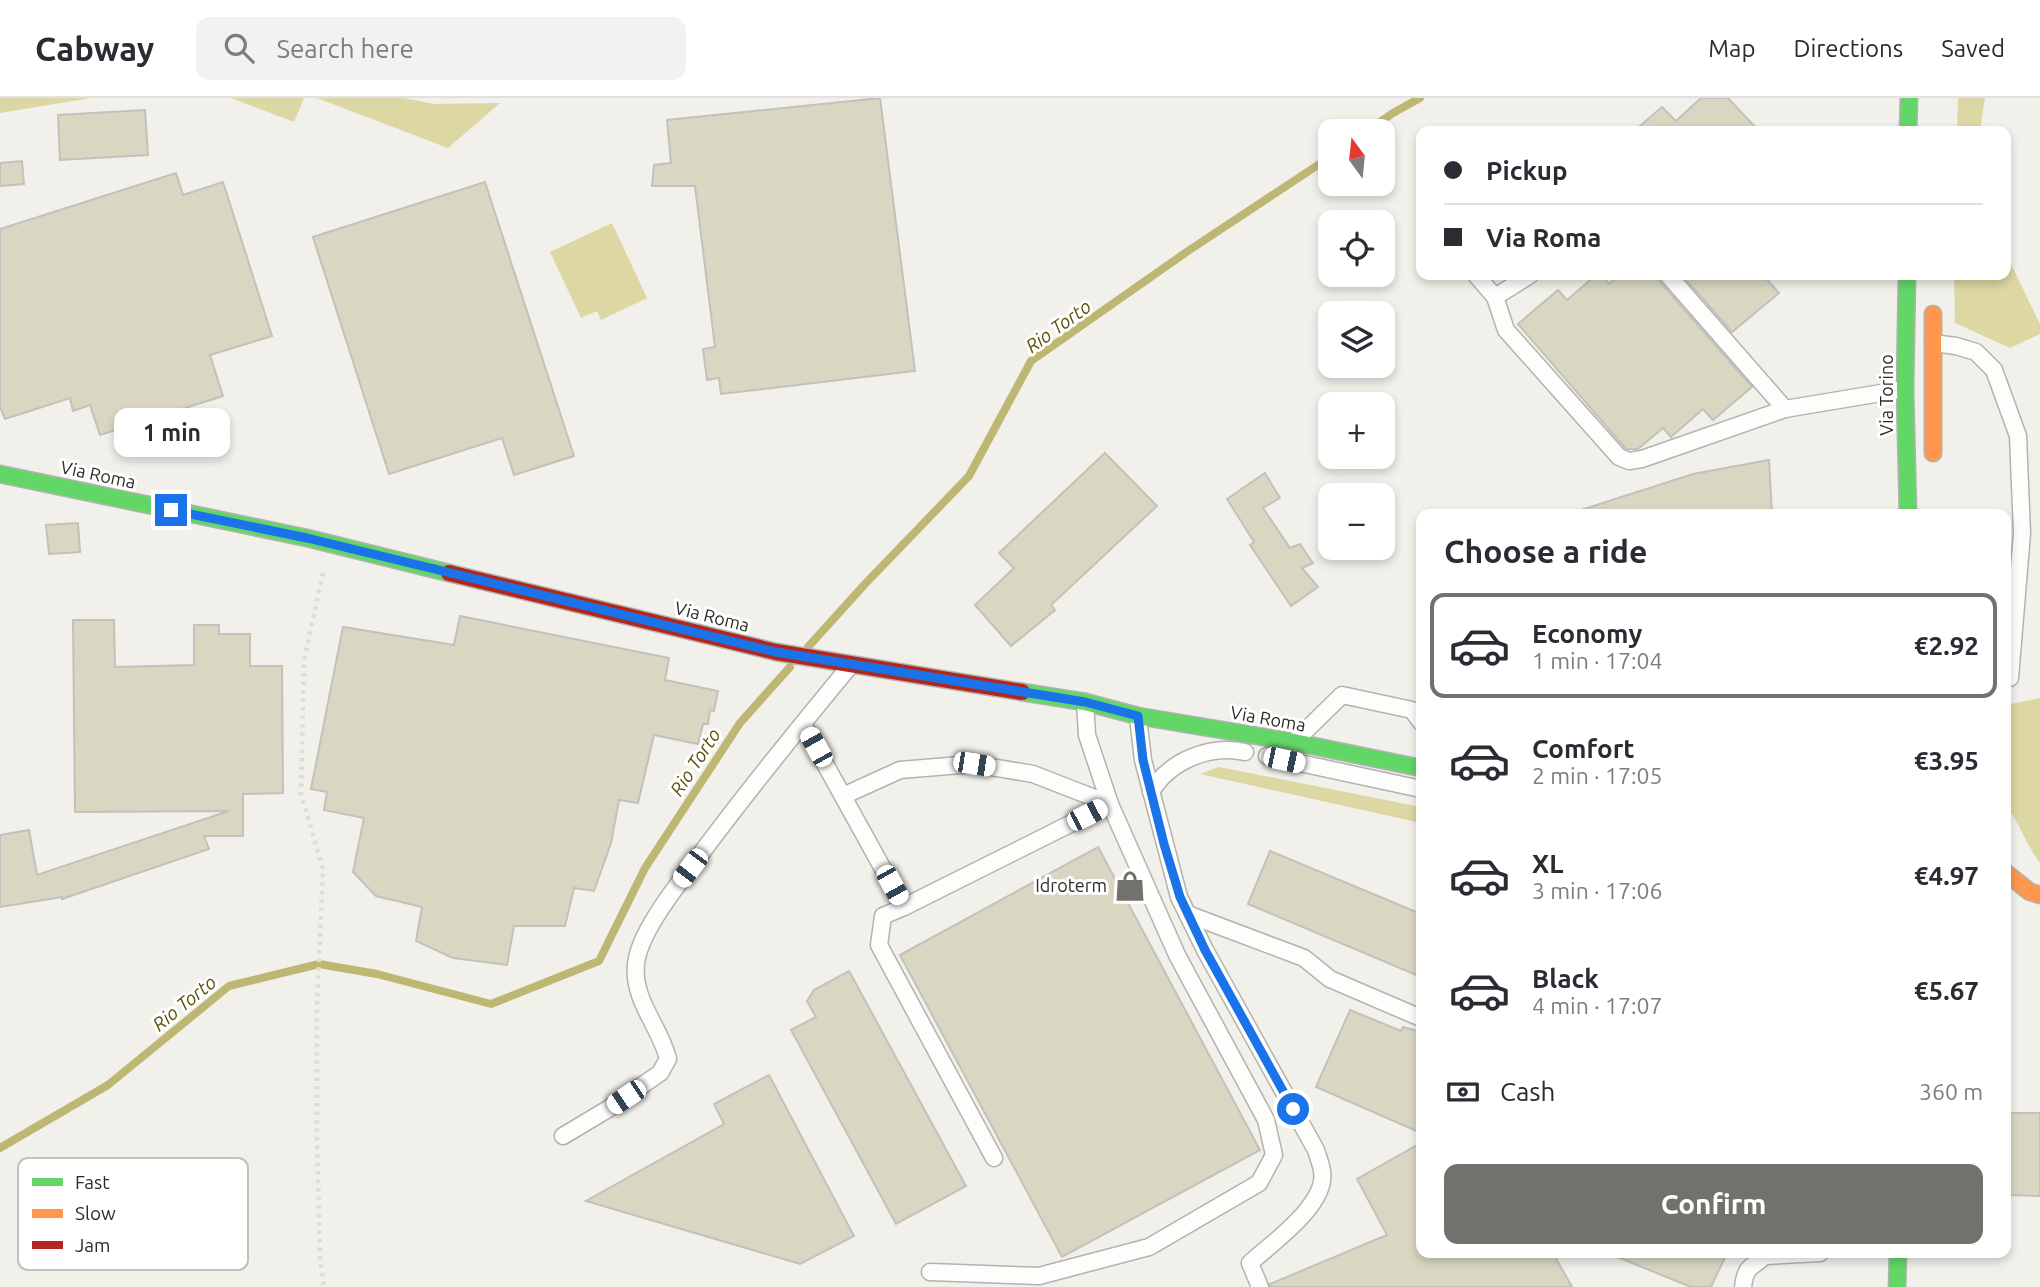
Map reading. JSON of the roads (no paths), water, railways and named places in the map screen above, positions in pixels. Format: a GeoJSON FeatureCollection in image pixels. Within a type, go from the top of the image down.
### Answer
{"type":"FeatureCollection","features":[{"type":"Feature","properties":{"kind":"street"},"geometry":{"type":"LineString","coordinates":[[1908,126],[1909,98]]}},
{"type":"Feature","properties":{"kind":"street","name":"Via Torino"},"geometry":{"type":"LineString","coordinates":[[1907,280],[1905,389],[1908,509]]}},
{"type":"Feature","properties":{"kind":"street"},"geometry":{"type":"LineString","coordinates":[[1933,302],[1933,475]]}},
{"type":"Feature","properties":{"kind":"street","name":"Via Roma"},"geometry":{"type":"LineString","coordinates":[[0,474],[307,538],[776,652],[1085,702],[1138,716],[1294,742],[1416,767]]}},
{"type":"Feature","properties":{"kind":"street"},"geometry":{"type":"LineString","coordinates":[[2011,877],[2030,892],[2040,895]]}},
{"type":"Feature","properties":{"kind":"street"},"geometry":{"type":"LineString","coordinates":[[2023,908],[2040,906]]}},
{"type":"Feature","properties":{"kind":"street"},"geometry":{"type":"LineString","coordinates":[[1897,1287],[1898,1258]]}},
{"type":"Feature","properties":{"kind":"lane"},"geometry":{"type":"LineString","coordinates":[[1480,280],[1495,297],[1506,330],[1619,457],[1629,461],[1642,459],[1785,409],[1905,389]]}},
{"type":"Feature","properties":{"kind":"lane"},"geometry":{"type":"LineString","coordinates":[[1495,297],[1522,280]]}},
{"type":"Feature","properties":{"kind":"lane"},"geometry":{"type":"LineString","coordinates":[[1672,280],[1785,409]]}},
{"type":"Feature","properties":{"kind":"lane"},"geometry":{"type":"LineString","coordinates":[[1933,343],[1976,352],[1994,370],[2018,436],[2022,533],[2011,666]]}},
{"type":"Feature","properties":{"kind":"lane"},"geometry":{"type":"LineString","coordinates":[[564,1136],[660,1073],[668,1059],[664,1044],[639,997],[635,963],[644,940],[660,908],[720,827],[852,664]]}},
{"type":"Feature","properties":{"kind":"lane"},"geometry":{"type":"LineString","coordinates":[[1294,742],[1342,695],[1412,710],[1416,715]]}},
{"type":"Feature","properties":{"kind":"lane"},"geometry":{"type":"LineString","coordinates":[[930,1272],[1039,1276],[1149,1247],[1259,1183],[1274,1155],[1266,1120],[1177,955],[1110,804],[1087,735],[1085,702]]}},
{"type":"Feature","properties":{"kind":"lane"},"geometry":{"type":"LineString","coordinates":[[1138,716],[1143,760],[1180,897],[1205,950],[1316,1150],[1323,1173],[1320,1190],[1302,1216],[1250,1263],[1259,1287]]}},
{"type":"Feature","properties":{"kind":"lane"},"geometry":{"type":"LineString","coordinates":[[803,724],[904,907]]}},
{"type":"Feature","properties":{"kind":"lane"},"geometry":{"type":"LineString","coordinates":[[1151,792],[1159,777],[1184,760],[1212,751],[1236,750],[1416,788]]}},
{"type":"Feature","properties":{"kind":"lane"},"geometry":{"type":"LineString","coordinates":[[843,796],[900,769],[974,764],[1032,774],[1110,804]]}},
{"type":"Feature","properties":{"kind":"lane"},"geometry":{"type":"LineString","coordinates":[[994,1158],[880,945],[883,916],[1110,804]]}},
{"type":"Feature","properties":{"kind":"lane"},"geometry":{"type":"LineString","coordinates":[[1189,915],[1304,958],[1329,979],[1416,1016]]}},
{"type":"Feature","properties":{"kind":"lane"},"geometry":{"type":"LineString","coordinates":[[1743,1287],[1744,1276],[1750,1265],[1761,1258]]}},
{"type":"Feature","properties":{"kind":"waterway","name":"Rio Torto"},"geometry":{"type":"LineString","coordinates":[[1384,119],[1420,98]]}},
{"type":"Feature","properties":{"kind":"waterway","name":"Rio Torto"},"geometry":{"type":"LineString","coordinates":[[808,647],[969,476],[1031,361],[1188,251],[1318,165]]}},
{"type":"Feature","properties":{"kind":"waterway","name":"Rio Torto"},"geometry":{"type":"LineString","coordinates":[[0,1148],[108,1085],[229,986],[319,964],[377,974],[491,1004],[599,961],[645,868],[740,723],[790,667]]}},
{"type":"Feature","properties":{"kind":"place","name":"Idroterm"},"geometry":{"type":"Point","coordinates":[1130,886]}}]}
